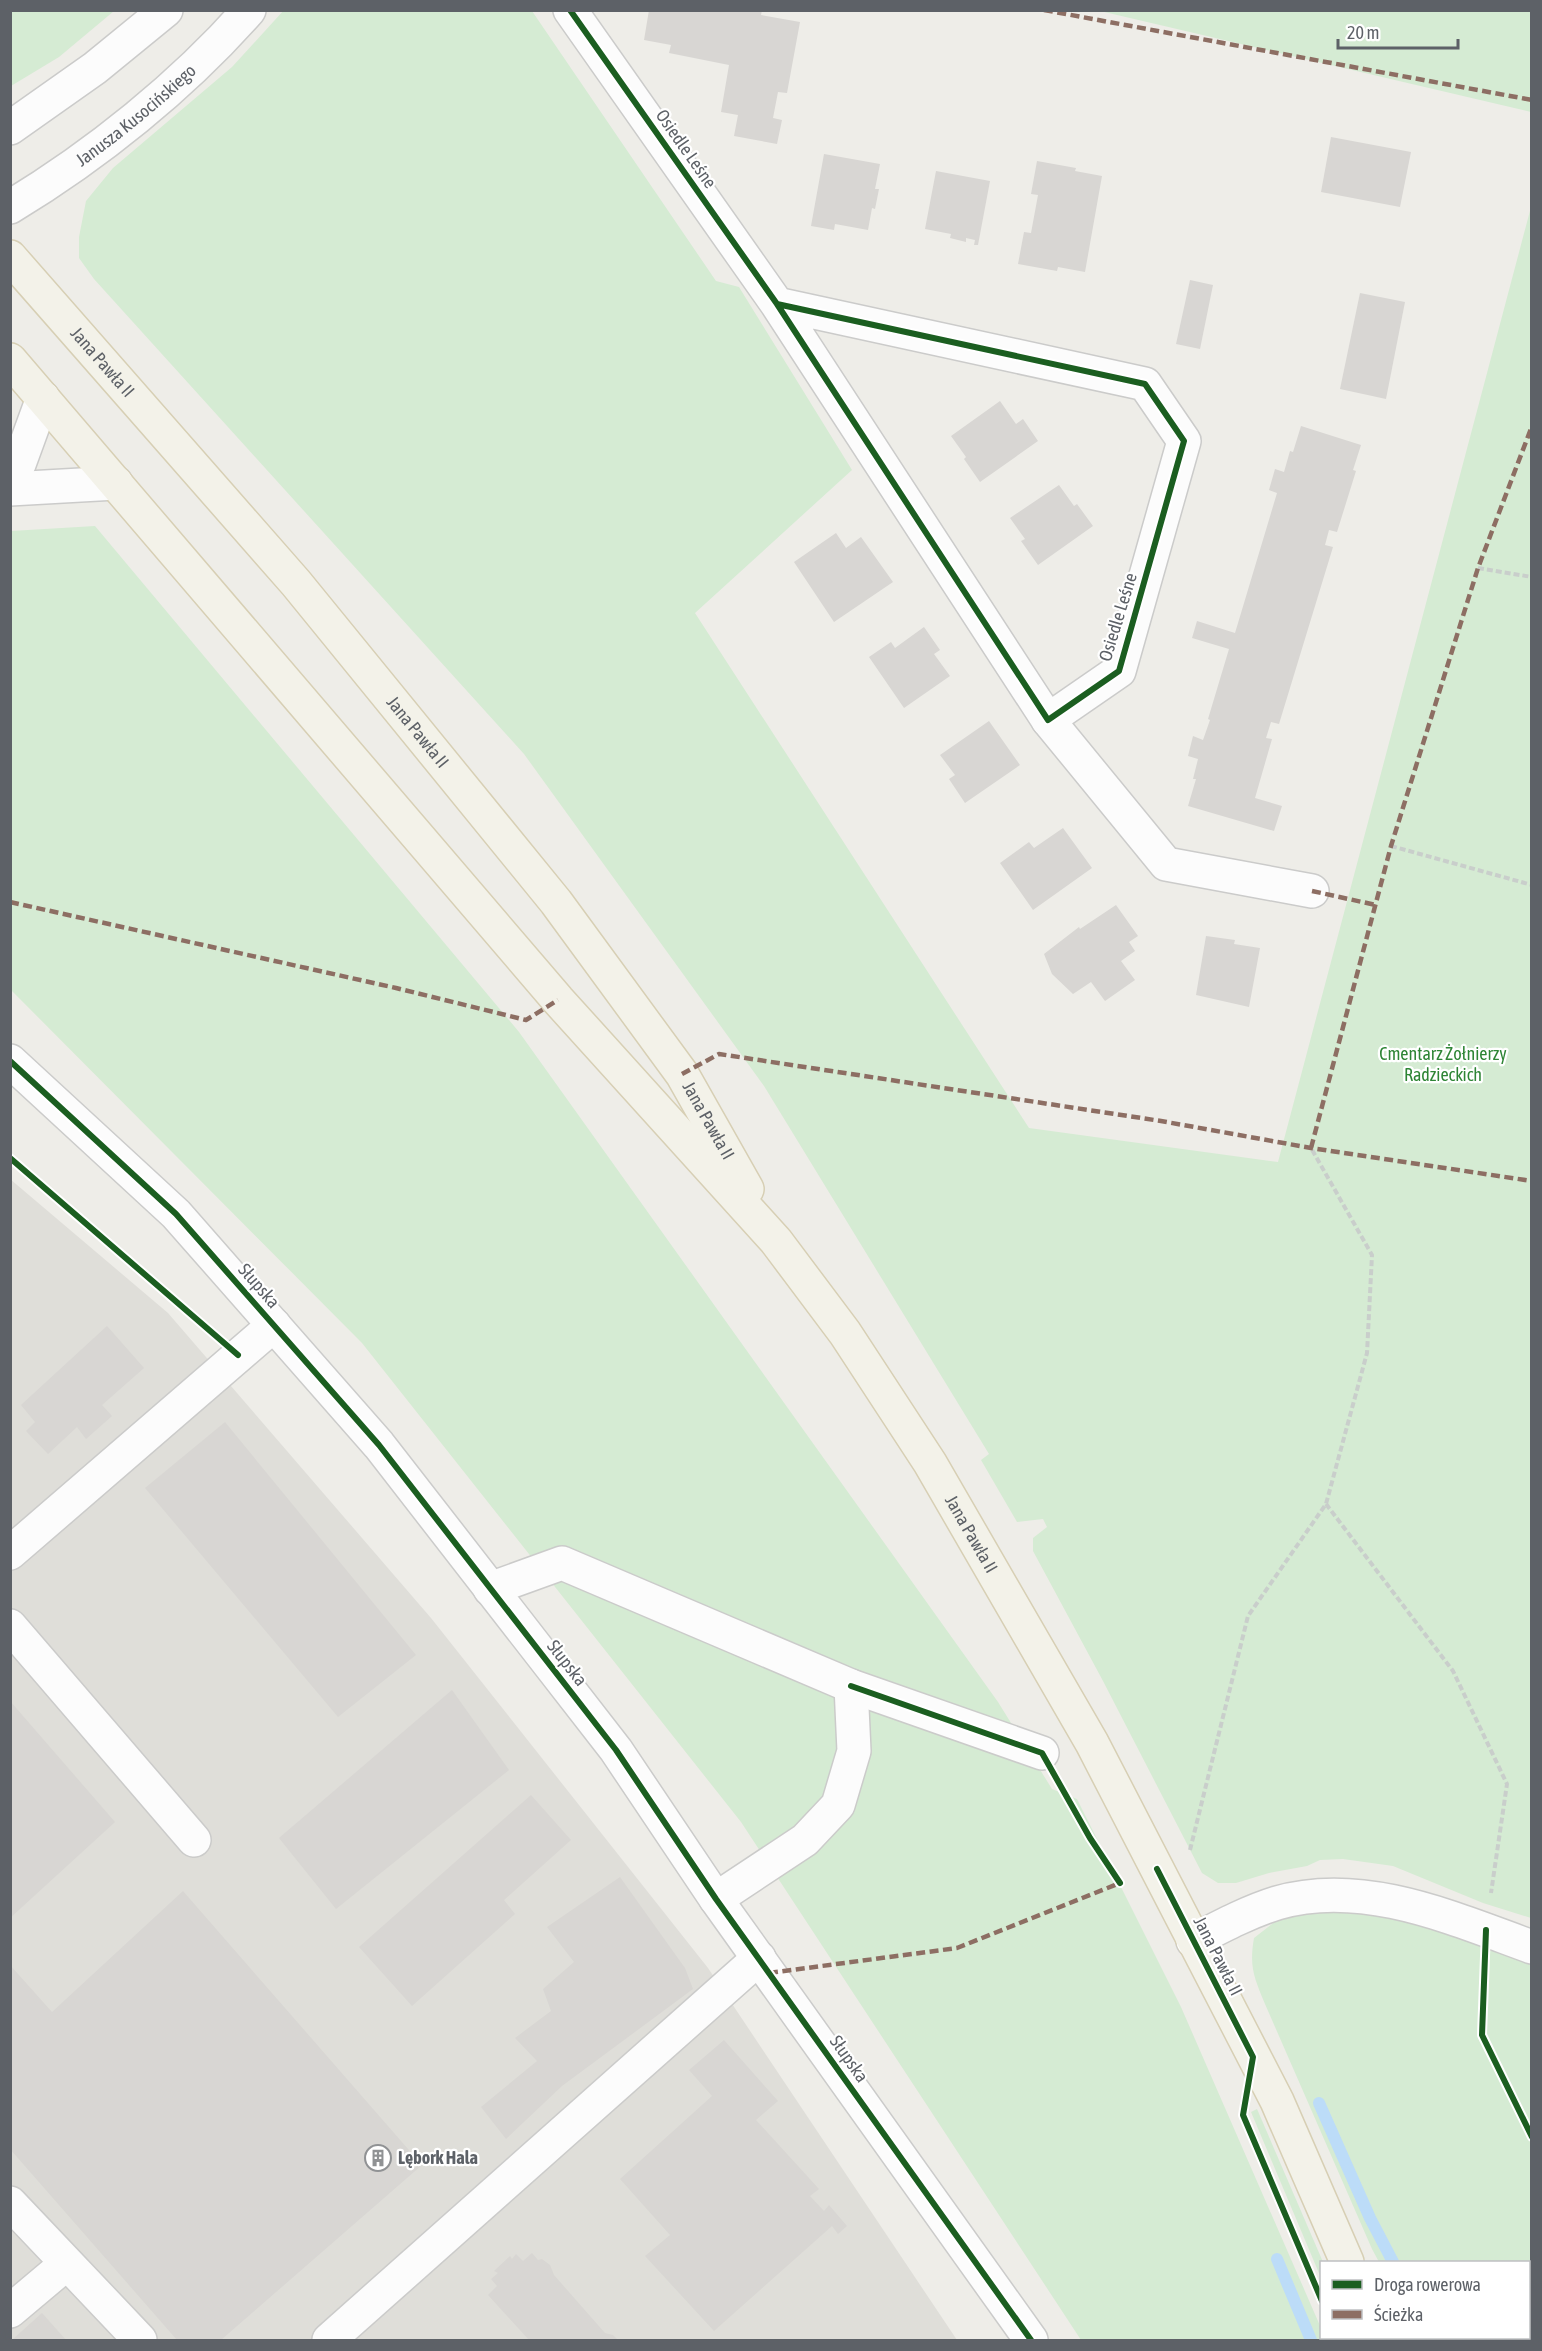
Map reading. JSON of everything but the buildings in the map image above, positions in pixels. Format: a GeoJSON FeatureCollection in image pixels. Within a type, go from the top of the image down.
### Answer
{"type":"FeatureCollection","features":[{"type":"Feature","properties":{"kind":"main road","name":"Jana Pawła II"},"geometry":{"type":"LineString","coordinates":[[10,257],[296,583],[556,902],[682,1074],[776,1240]]}},
{"type":"Feature","properties":{"kind":"main road","name":"Jana Pawła II"},"geometry":{"type":"LineString","coordinates":[[10,360],[558,1000],[776,1240],[845,1333],[930,1463],[1092,1743],[1277,2101],[1347,2261]]}},
{"type":"Feature","properties":{"kind":"street"},"geometry":{"type":"LineString","coordinates":[[10,128],[95,68],[166,10]]}},
{"type":"Feature","properties":{"kind":"street","name":"Janusza Kusocińskiego"},"geometry":{"type":"LineString","coordinates":[[10,207],[59,177],[109,140],[216,48],[249,10]]}},
{"type":"Feature","properties":{"kind":"street","name":"Osiedle Leśne"},"geometry":{"type":"LineString","coordinates":[[570,10],[777,304],[1048,720],[1166,864],[1312,891]]}},
{"type":"Feature","properties":{"kind":"street","name":"Osiedle Leśne"},"geometry":{"type":"LineString","coordinates":[[777,304],[1145,384],[1184,441],[1119,671],[1048,720]]}},
{"type":"Feature","properties":{"kind":"street"},"geometry":{"type":"LineString","coordinates":[[10,471],[19,464],[43,398]]}},
{"type":"Feature","properties":{"kind":"street"},"geometry":{"type":"LineString","coordinates":[[10,489],[116,483]]}},
{"type":"Feature","properties":{"kind":"street","name":"Słupska"},"geometry":{"type":"LineString","coordinates":[[10,1061],[176,1214],[379,1445],[616,1750],[716,1899],[1031,2340]]}},
{"type":"Feature","properties":{"kind":"street"},"geometry":{"type":"LineString","coordinates":[[10,1553],[274,1325]]}},
{"type":"Feature","properties":{"kind":"street"},"geometry":{"type":"LineString","coordinates":[[490,1589],[562,1563],[851,1686],[1042,1753]]}},
{"type":"Feature","properties":{"kind":"street"},"geometry":{"type":"LineString","coordinates":[[10,1626],[194,1840]]}},
{"type":"Feature","properties":{"kind":"street"},"geometry":{"type":"LineString","coordinates":[[716,1899],[805,1840],[838,1804],[854,1751],[851,1686]]}},
{"type":"Feature","properties":{"kind":"street"},"geometry":{"type":"LineString","coordinates":[[1193,1941],[1220,1926],[1277,1903],[1301,1898],[1334,1896],[1398,1903],[1486,1930],[1532,1947]]}},
{"type":"Feature","properties":{"kind":"street"},"geometry":{"type":"LineString","coordinates":[[329,2340],[759,1958]]}},
{"type":"Feature","properties":{"kind":"street"},"geometry":{"type":"LineString","coordinates":[[10,2203],[140,2340]]}},
{"type":"Feature","properties":{"kind":"street"},"geometry":{"type":"LineString","coordinates":[[10,2311],[66,2264]]}},
{"type":"Feature","properties":{"kind":"path"},"geometry":{"type":"LineString","coordinates":[[1478,568],[1532,577]]}},
{"type":"Feature","properties":{"kind":"path"},"geometry":{"type":"LineString","coordinates":[[1391,846],[1532,885]]}},
{"type":"Feature","properties":{"kind":"path"},"geometry":{"type":"LineString","coordinates":[[1157,1869],[1188,1856],[1248,1616],[1326,1504],[1367,1353],[1372,1255],[1311,1148]]}},
{"type":"Feature","properties":{"kind":"path"},"geometry":{"type":"LineString","coordinates":[[1326,1504],[1453,1671],[1507,1784],[1486,1930],[1482,2035],[1532,2137]]}},
{"type":"Feature","properties":{"kind":"shaded area"},"geometry":{"type":"Polygon","coordinates":[[[10,1179],[168,1313],[431,1618],[708,1968],[957,2340],[11,2340],[10,1179]]]}},
{"type":"Feature","properties":{"kind":"green space","name":"Cmentarz Żołnierzy Radzieckich"},"geometry":{"type":"Polygon","coordinates":[[[284,10],[532,11],[716,281],[739,287],[852,470],[695,613],[1029,1128],[1278,1162],[1531,207],[1531,1918],[1483,1903],[1393,1866],[1343,1859],[1320,1860],[1307,1866],[1269,1873],[1236,1883],[1218,1883],[1202,1873],[1033,1551],[1033,1538],[1047,1527],[1043,1519],[1017,1522],[981,1460],[989,1454],[764,1086],[524,754],[94,279],[79,258],[79,237],[86,201],[113,168],[232,67],[284,10]]]}},
{"type":"Feature","properties":{"kind":"green space"},"geometry":{"type":"Polygon","coordinates":[[[10,11],[114,11],[59,57],[11,86],[10,11]]]}},
{"type":"Feature","properties":{"kind":"green space"},"geometry":{"type":"Polygon","coordinates":[[[1100,11],[1531,11],[1531,112],[1100,11]]]}},
{"type":"Feature","properties":{"kind":"green space"},"geometry":{"type":"Polygon","coordinates":[[[95,526],[519,1032],[998,1702],[1052,1789],[1077,1799],[1181,2007],[1320,2326],[1320,2339],[1327,2340],[1081,2340],[741,1822],[362,1343],[11,990],[11,531],[95,526]]]}},
{"type":"Feature","properties":{"kind":"green space"},"geometry":{"type":"Polygon","coordinates":[[[1331,1908],[1391,1915],[1531,1962],[1531,2340],[1419,2340],[1530,2339],[1530,2261],[1378,2261],[1255,1979],[1252,1965],[1254,1938],[1281,1917],[1331,1908]]]}},
{"type":"Feature","properties":{"kind":"green space"},"geometry":{"type":"Polygon","coordinates":[[[1257,2109],[1323,2261],[1320,2261],[1320,2276],[1251,2112],[1257,2109]]]}},
{"type":"Feature","properties":{"kind":"waterway"},"geometry":{"type":"LineString","coordinates":[[1319,2103],[1370,2218],[1392,2261]]}},
{"type":"Feature","properties":{"kind":"waterway"},"geometry":{"type":"LineString","coordinates":[[1277,2259],[1311,2340]]}},
{"type":"Feature","properties":{"kind":"marked path"},"geometry":{"type":"LineString","coordinates":[[1044,10],[1532,100]]}},
{"type":"Feature","properties":{"kind":"marked path"},"geometry":{"type":"LineString","coordinates":[[1311,1148],[1391,846],[1478,568],[1532,426]]}},
{"type":"Feature","properties":{"kind":"marked path"},"geometry":{"type":"LineString","coordinates":[[1312,891],[1376,905]]}},
{"type":"Feature","properties":{"kind":"marked path"},"geometry":{"type":"LineString","coordinates":[[10,902],[396,988],[526,1020],[558,1000]]}},
{"type":"Feature","properties":{"kind":"marked path"},"geometry":{"type":"LineString","coordinates":[[682,1074],[719,1054],[1161,1121],[1311,1148],[1532,1181]]}},
{"type":"Feature","properties":{"kind":"marked path"},"geometry":{"type":"LineString","coordinates":[[769,1973],[957,1948],[1120,1883],[1117,1880]]}},
{"type":"Feature","properties":{"kind":"cycle path"},"geometry":{"type":"LineString","coordinates":[[570,10],[777,304],[1048,720],[1119,671],[1184,441],[1145,384],[777,304]]}},
{"type":"Feature","properties":{"kind":"cycle path"},"geometry":{"type":"LineString","coordinates":[[10,1061],[176,1214],[379,1445],[616,1750],[716,1899],[1031,2340]]}},
{"type":"Feature","properties":{"kind":"cycle path"},"geometry":{"type":"LineString","coordinates":[[10,1158],[238,1355]]}},
{"type":"Feature","properties":{"kind":"cycle path"},"geometry":{"type":"LineString","coordinates":[[851,1686],[1042,1753],[1090,1838],[1120,1883]]}},
{"type":"Feature","properties":{"kind":"cycle path"},"geometry":{"type":"LineString","coordinates":[[1157,1869],[1253,2057],[1243,2115],[1320,2296]]}},
{"type":"Feature","properties":{"kind":"cycle path"},"geometry":{"type":"LineString","coordinates":[[1486,1930],[1482,2035],[1532,2137]]}},
{"type":"Feature","properties":{"kind":"place","name":"Lębork Hala"},"geometry":{"type":"Point","coordinates":[378,2158]}}]}
